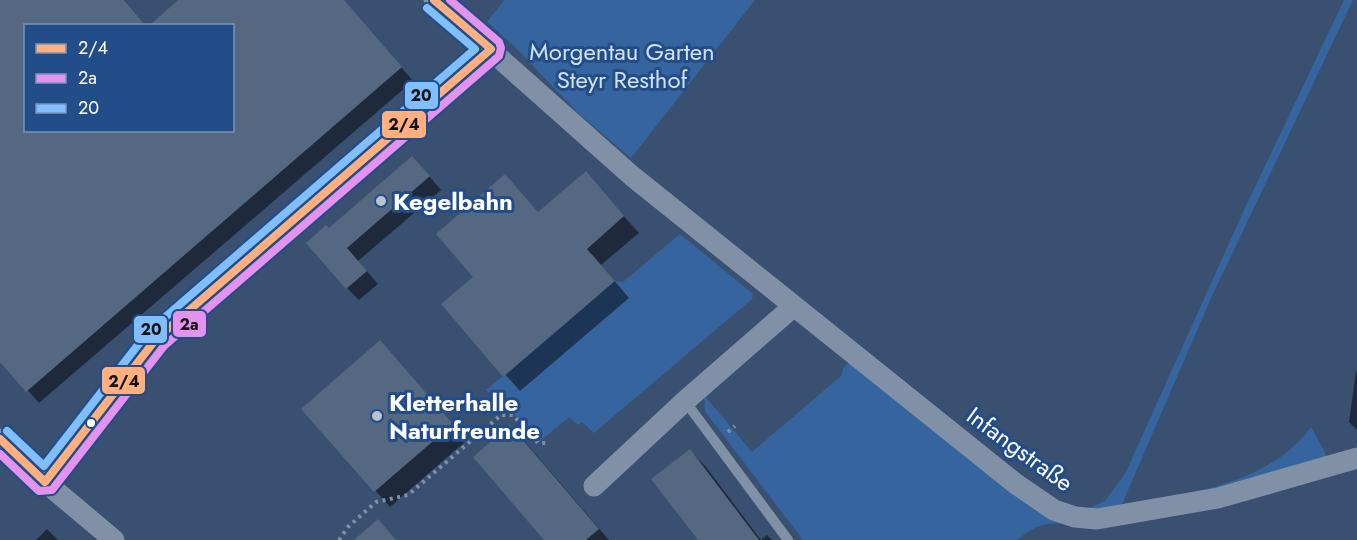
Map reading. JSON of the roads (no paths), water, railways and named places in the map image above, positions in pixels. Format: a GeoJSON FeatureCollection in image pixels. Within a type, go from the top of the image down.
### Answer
{"type":"FeatureCollection","features":[{"type":"Feature","properties":{"kind":"street","name":"Infangstraße"},"geometry":{"type":"LineString","coordinates":[[434,0],[595,145],[1016,484],[1054,510],[1075,517],[1097,519],[1119,516],[1218,498],[1357,458]]}},
{"type":"Feature","properties":{"kind":"street"},"geometry":{"type":"LineString","coordinates":[[45,482],[156,339],[491,49]]}},
{"type":"Feature","properties":{"kind":"street"},"geometry":{"type":"LineString","coordinates":[[594,486],[685,401],[794,306]]}},
{"type":"Feature","properties":{"kind":"street"},"geometry":{"type":"LineString","coordinates":[[0,439],[45,482],[114,540]]}},
{"type":"Feature","properties":{"kind":"lane"},"geometry":{"type":"LineString","coordinates":[[685,401],[788,540]]}},
{"type":"Feature","properties":{"kind":"place","name":"Kegelbahn"},"geometry":{"type":"Point","coordinates":[381,201]}},
{"type":"Feature","properties":{"kind":"place","name":"Kletterhalle Naturfreunde"},"geometry":{"type":"Point","coordinates":[377,416]}},
{"type":"Feature","properties":{"kind":"park label","name":"Morgentau Garten Steyr Resthof"},"geometry":{"type":"Point","coordinates":[622,65]}}]}
